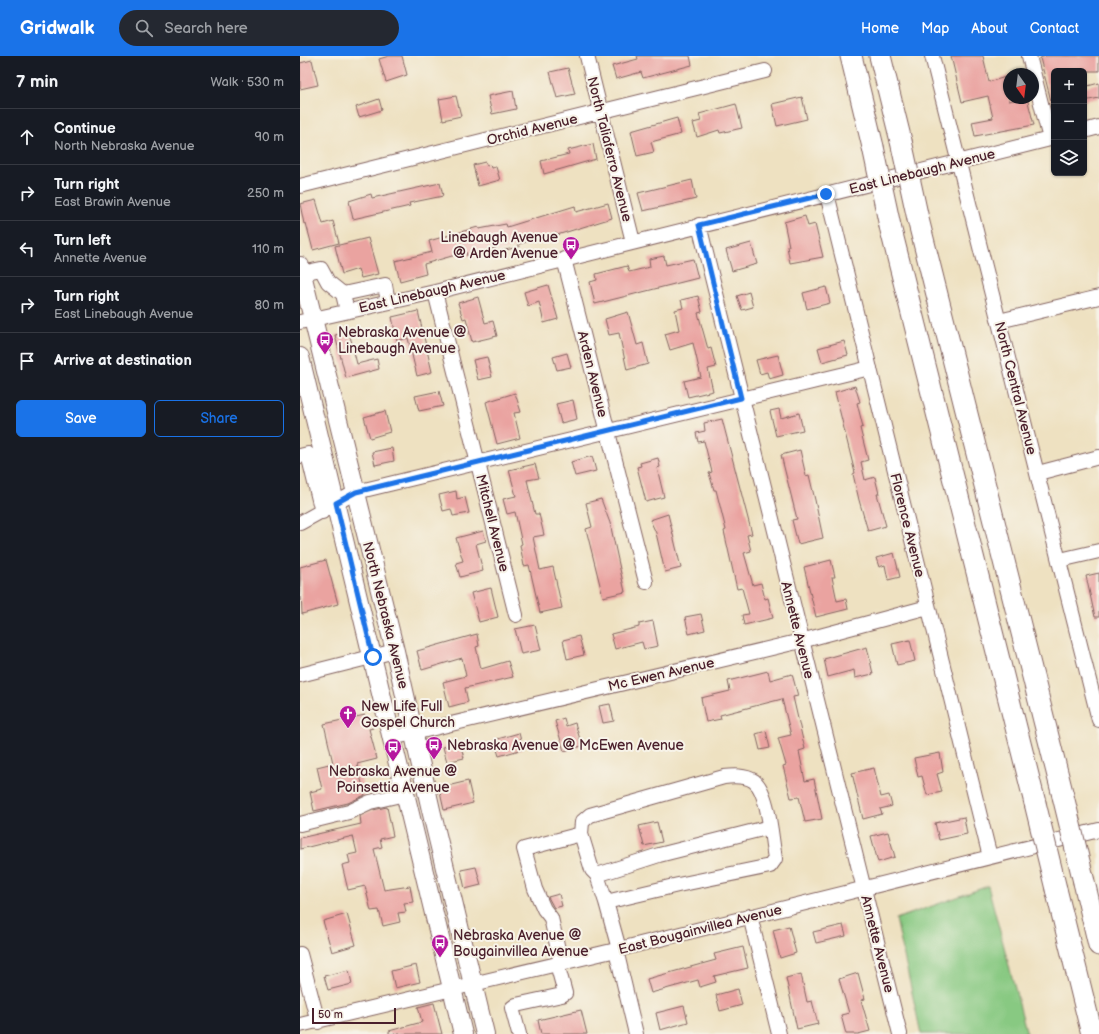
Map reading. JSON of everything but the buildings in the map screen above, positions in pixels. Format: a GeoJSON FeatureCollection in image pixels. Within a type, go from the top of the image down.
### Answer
{"type":"FeatureCollection","features":[{"type":"Feature","properties":{"kind":"highway"},"geometry":{"type":"LineString","coordinates":[[851,56],[890,226],[1092,1034]]}},
{"type":"Feature","properties":{"kind":"highway"},"geometry":{"type":"LineString","coordinates":[[880,56],[918,219],[1099,945]]}},
{"type":"Feature","properties":{"kind":"main road","name":"North Nebraska Avenue"},"geometry":{"type":"LineString","coordinates":[[301,270],[306,320],[356,492],[414,732],[430,810],[485,1034]]}},
{"type":"Feature","properties":{"kind":"main road","name":"North Nebraska Avenue"},"geometry":{"type":"LineString","coordinates":[[300,357],[310,453],[329,507],[373,657],[404,794],[463,1034]]}},
{"type":"Feature","properties":{"kind":"street","name":"North Taliaferro Avenue"},"geometry":{"type":"LineString","coordinates":[[587,56],[633,242]]}},
{"type":"Feature","properties":{"kind":"street","name":"North Central Avenue"},"geometry":{"type":"LineString","coordinates":[[932,56],[1060,560],[1096,692],[1099,720]]}},
{"type":"Feature","properties":{"kind":"street"},"geometry":{"type":"LineString","coordinates":[[1029,56],[1051,135]]}},
{"type":"Feature","properties":{"kind":"street","name":"Orchid Avenue"},"geometry":{"type":"LineString","coordinates":[[300,186],[765,71]]}},
{"type":"Feature","properties":{"kind":"street"},"geometry":{"type":"LineString","coordinates":[[1087,130],[1099,127]]}},
{"type":"Feature","properties":{"kind":"street","name":"East Linebaugh Avenue"},"geometry":{"type":"LineString","coordinates":[[306,320],[435,292],[699,225],[1051,139]]}},
{"type":"Feature","properties":{"kind":"street","name":"Florence Avenue"},"geometry":{"type":"LineString","coordinates":[[826,194],[990,857]]}},
{"type":"Feature","properties":{"kind":"street","name":"Annette Avenue"},"geometry":{"type":"LineString","coordinates":[[699,225],[801,641],[865,888],[900,1034]]}},
{"type":"Feature","properties":{"kind":"street","name":"Arden Avenue"},"geometry":{"type":"LineString","coordinates":[[564,259],[646,582]]}},
{"type":"Feature","properties":{"kind":"street"},"geometry":{"type":"LineString","coordinates":[[301,270],[321,269],[328,282],[343,294],[347,311]]}},
{"type":"Feature","properties":{"kind":"street"},"geometry":{"type":"LineString","coordinates":[[343,294],[384,285],[388,302]]}},
{"type":"Feature","properties":{"kind":"street","name":"Mitchell Avenue"},"geometry":{"type":"LineString","coordinates":[[435,292],[516,615]]}},
{"type":"Feature","properties":{"kind":"street"},"geometry":{"type":"LineString","coordinates":[[999,321],[1099,297]]}},
{"type":"Feature","properties":{"kind":"street"},"geometry":{"type":"LineString","coordinates":[[300,523],[356,492],[870,368]]}},
{"type":"Feature","properties":{"kind":"street"},"geometry":{"type":"LineString","coordinates":[[1038,473],[1099,457]]}},
{"type":"Feature","properties":{"kind":"street"},"geometry":{"type":"LineString","coordinates":[[1060,560],[1099,551]]}},
{"type":"Feature","properties":{"kind":"street","name":"Mc Ewen Avenue"},"geometry":{"type":"LineString","coordinates":[[392,738],[801,641],[928,607]]}},
{"type":"Feature","properties":{"kind":"street"},"geometry":{"type":"LineString","coordinates":[[300,675],[395,651]]}},
{"type":"Feature","properties":{"kind":"street"},"geometry":{"type":"LineString","coordinates":[[606,902],[770,866],[775,859],[763,792],[753,781],[739,776],[724,777],[590,814],[582,822],[581,834],[592,870],[597,875],[606,902],[618,949],[636,1034]]}},
{"type":"Feature","properties":{"kind":"street"},"geometry":{"type":"LineString","coordinates":[[300,824],[349,812],[370,802],[404,794]]}},
{"type":"Feature","properties":{"kind":"street"},"geometry":{"type":"LineString","coordinates":[[597,875],[659,855],[770,826]]}},
{"type":"Feature","properties":{"kind":"street","name":"East Bougainvillea Avenue"},"geometry":{"type":"LineString","coordinates":[[300,1026],[1099,830]]}},
{"type":"Feature","properties":{"kind":"street"},"geometry":{"type":"LineString","coordinates":[[519,1034],[512,1008],[565,993],[551,918],[544,909],[535,889],[524,849],[581,834]]}},
{"type":"Feature","properties":{"kind":"street"},"geometry":{"type":"LineString","coordinates":[[750,916],[779,1034]]}},
{"type":"Feature","properties":{"kind":"street"},"geometry":{"type":"LineString","coordinates":[[300,954],[318,1022]]}},
{"type":"Feature","properties":{"kind":"green space"},"geometry":{"type":"Polygon","coordinates":[[[988,886],[1027,1034],[921,1034],[896,919],[988,886]]]}},
{"type":"Feature","properties":{"kind":"place","name":"Linebaugh Avenue @ Arden Avenue"},"geometry":{"type":"Point","coordinates":[571,260]}},
{"type":"Feature","properties":{"kind":"place","name":"Nebraska Avenue @ Linebaugh Avenue"},"geometry":{"type":"Point","coordinates":[325,355]}},
{"type":"Feature","properties":{"kind":"place","name":"New Life Full Gospel Church"},"geometry":{"type":"Point","coordinates":[348,729]}},
{"type":"Feature","properties":{"kind":"place","name":"Nebraska Avenue @ McEwen Avenue"},"geometry":{"type":"Point","coordinates":[434,760]}},
{"type":"Feature","properties":{"kind":"place","name":"Nebraska Avenue @ Poinsettia Avenue"},"geometry":{"type":"Point","coordinates":[393,762]}},
{"type":"Feature","properties":{"kind":"place","name":"Nebraska Avenue @ Bougainvillea Avenue"},"geometry":{"type":"Point","coordinates":[440,958]}},
{"type":"Feature","properties":{"kind":"route"},"geometry":{"type":"LineString","coordinates":[[373,657],[336,503],[356,492],[741,398],[699,225],[826,194]]}}]}
